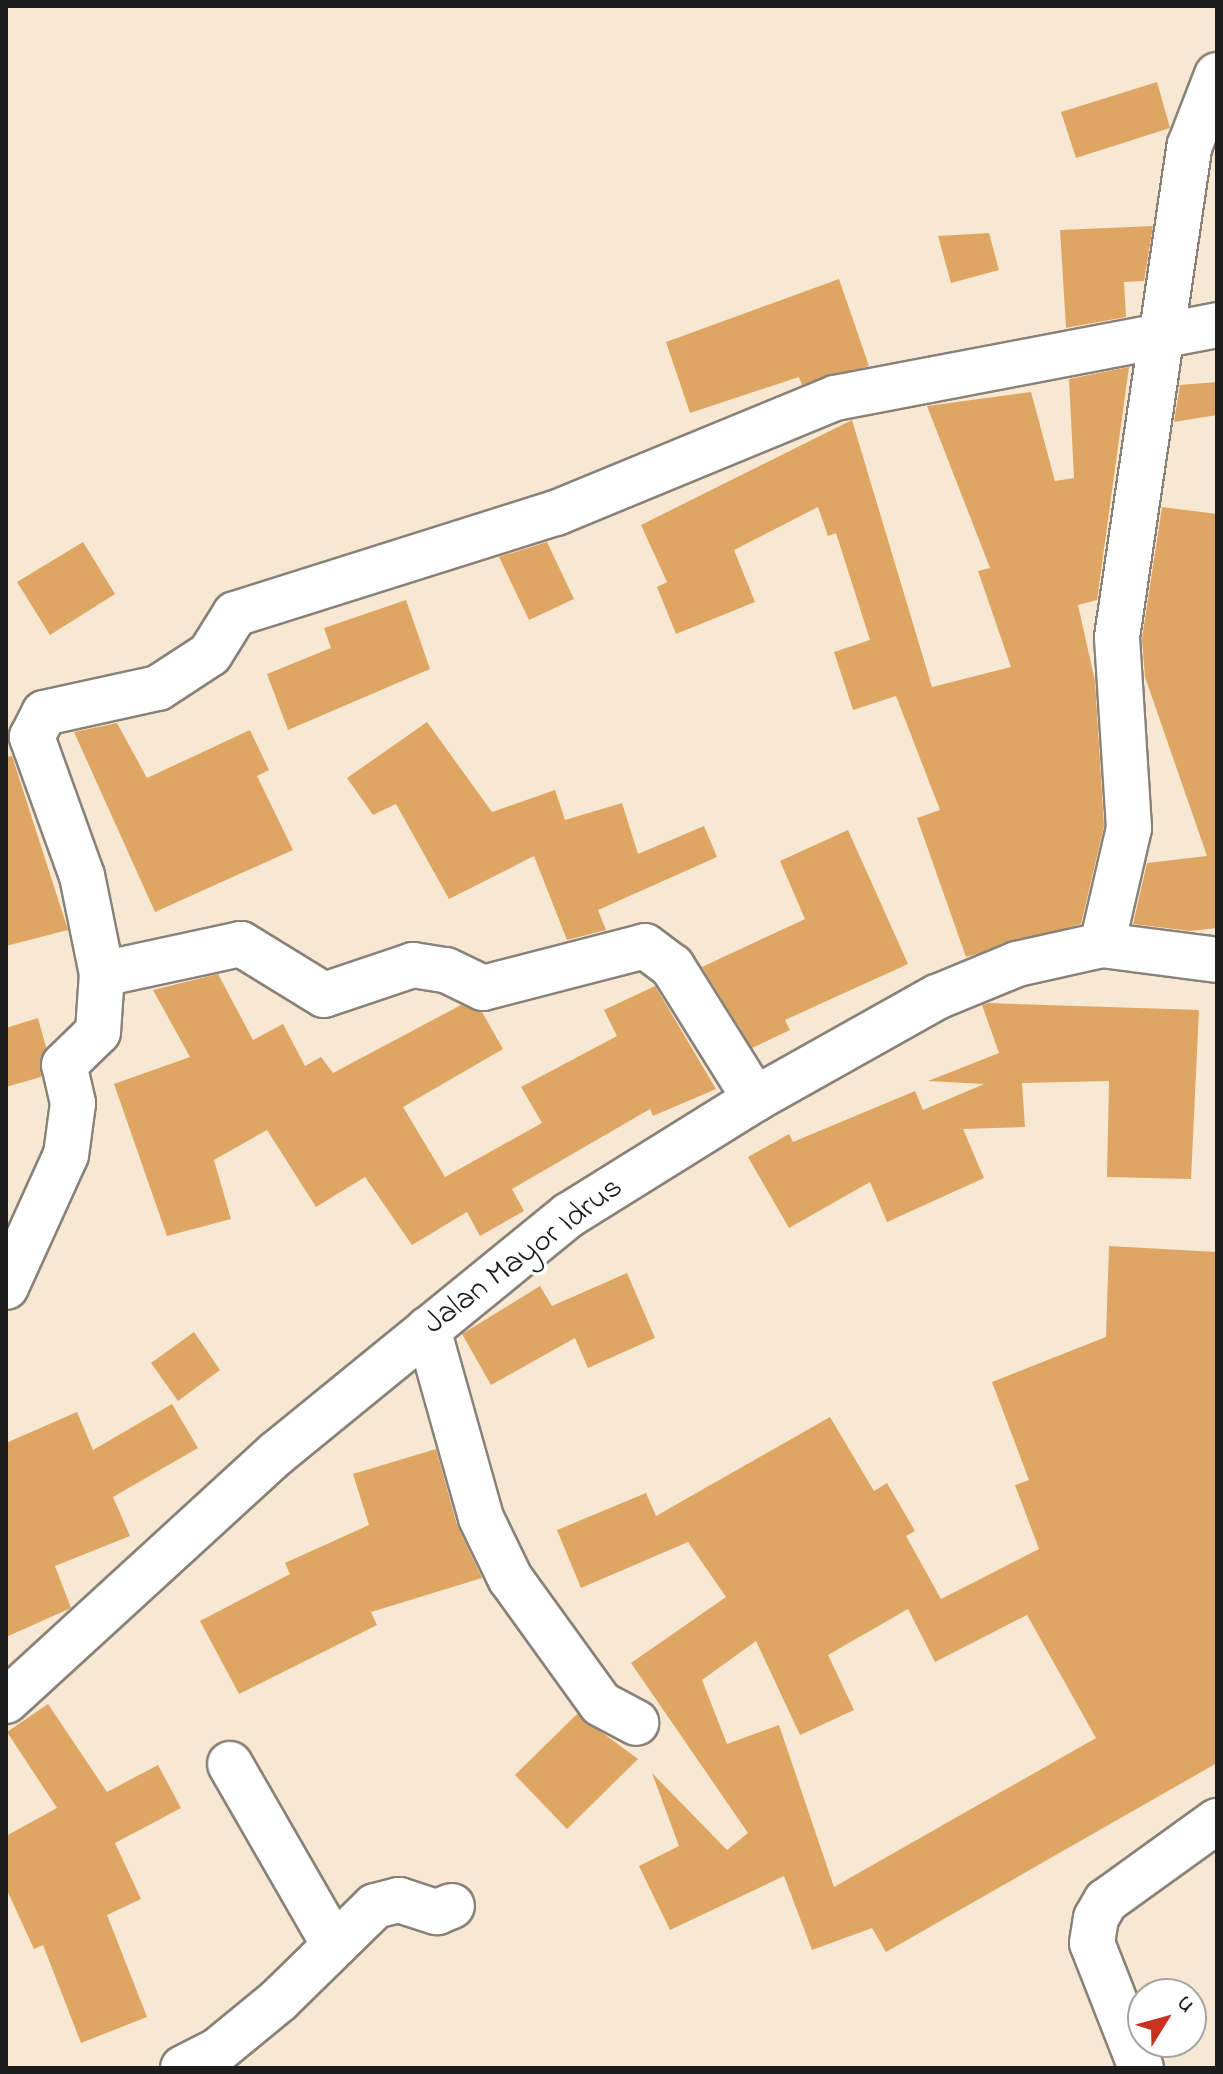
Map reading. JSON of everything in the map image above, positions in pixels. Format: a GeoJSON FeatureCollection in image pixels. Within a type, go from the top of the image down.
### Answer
{"type":"FeatureCollection","features":[{"type":"Feature","properties":{"kind":"street"},"geometry":{"type":"LineString","coordinates":[[1102,945],[1129,828],[1117,637],[1190,145],[1217,75]]}},
{"type":"Feature","properties":{"kind":"street"},"geometry":{"type":"LineString","coordinates":[[6,1287],[66,1155],[73,1103],[64,1065],[98,1032],[102,974],[82,876],[32,737],[44,713],[158,688],[210,654],[235,614],[556,513],[835,398],[1217,325]]}},
{"type":"Feature","properties":{"kind":"street"},"geometry":{"type":"LineString","coordinates":[[102,974],[241,944],[324,995],[413,965],[446,970],[483,988],[645,946],[672,966],[755,1099]]}},
{"type":"Feature","properties":{"kind":"street","name":"Jalan Mayor Idrus"},"geometry":{"type":"LineString","coordinates":[[6,1701],[185,1534],[428,1329],[569,1215],[755,1099],[937,997],[1017,964],[1102,945],[1217,960]]}},
{"type":"Feature","properties":{"kind":"street"},"geometry":{"type":"LineString","coordinates":[[428,1329],[481,1518],[510,1578],[601,1704],[636,1723]]}},
{"type":"Feature","properties":{"kind":"street"},"geometry":{"type":"LineString","coordinates":[[230,1764],[334,1945]]}},
{"type":"Feature","properties":{"kind":"street"},"geometry":{"type":"LineString","coordinates":[[1141,2068],[1092,1943],[1096,1918],[1106,1901],[1217,1821]]}},
{"type":"Feature","properties":{"kind":"street"},"geometry":{"type":"LineString","coordinates":[[183,2068],[217,2051],[375,1906],[399,1900],[437,1912],[452,1906]]}},
{"type":"Feature","properties":{"kind":"building"},"geometry":{"type":"Polygon","coordinates":[[[1157,82],[1170,128],[1076,158],[1061,112],[1157,82]]]}},
{"type":"Feature","properties":{"kind":"building"},"geometry":{"type":"Polygon","coordinates":[[[1153,226],[1144,281],[1124,282],[1126,317],[1066,328],[1060,230],[1153,226]]]}},
{"type":"Feature","properties":{"kind":"building"},"geometry":{"type":"Polygon","coordinates":[[[989,233],[999,270],[951,283],[938,236],[989,233]]]}},
{"type":"Feature","properties":{"kind":"building"},"geometry":{"type":"Polygon","coordinates":[[[839,279],[869,366],[802,385],[799,377],[690,413],[666,342],[839,279]]]}},
{"type":"Feature","properties":{"kind":"building"},"geometry":{"type":"Polygon","coordinates":[[[1129,367],[1097,600],[1078,605],[1095,681],[1104,826],[1081,924],[966,957],[917,818],[940,810],[896,696],[853,710],[834,652],[870,640],[836,533],[828,536],[818,507],[734,550],[755,602],[676,634],[657,587],[667,582],[641,525],[852,420],[932,687],[1011,667],[978,571],[990,568],[927,406],[1031,392],[1055,481],[1074,478],[1069,379],[1129,367]]]}},
{"type":"Feature","properties":{"kind":"building"},"geometry":{"type":"Polygon","coordinates":[[[1217,382],[1217,415],[1174,422],[1180,385],[1217,382]]]}},
{"type":"Feature","properties":{"kind":"building"},"geometry":{"type":"Polygon","coordinates":[[[1162,507],[1217,514],[1217,928],[1190,931],[1133,924],[1147,863],[1207,856],[1145,677],[1142,638],[1162,507]]]}},
{"type":"Feature","properties":{"kind":"building"},"geometry":{"type":"Polygon","coordinates":[[[83,542],[115,594],[50,635],[17,582],[83,542]]]}},
{"type":"Feature","properties":{"kind":"building"},"geometry":{"type":"Polygon","coordinates":[[[547,542],[574,599],[529,620],[499,557],[547,542]]]}},
{"type":"Feature","properties":{"kind":"building"},"geometry":{"type":"Polygon","coordinates":[[[406,600],[430,669],[288,730],[267,674],[331,648],[324,628],[406,600]]]}},
{"type":"Feature","properties":{"kind":"building"},"geometry":{"type":"Polygon","coordinates":[[[427,722],[492,812],[555,790],[565,820],[622,803],[638,854],[704,826],[717,857],[598,910],[606,930],[567,940],[534,856],[449,899],[396,804],[373,815],[347,778],[427,722]]]}},
{"type":"Feature","properties":{"kind":"building"},"geometry":{"type":"Polygon","coordinates":[[[117,723],[147,778],[250,730],[269,770],[257,776],[293,850],[155,912],[74,732],[117,723]]]}},
{"type":"Feature","properties":{"kind":"building"},"geometry":{"type":"Polygon","coordinates":[[[12,756],[68,930],[6,946],[6,757],[12,756]]]}},
{"type":"Feature","properties":{"kind":"building"},"geometry":{"type":"Polygon","coordinates":[[[848,830],[908,964],[785,1020],[790,1030],[752,1048],[702,967],[805,919],[780,861],[848,830]]]}},
{"type":"Feature","properties":{"kind":"building"},"geometry":{"type":"Polygon","coordinates":[[[218,974],[253,1040],[283,1024],[305,1066],[321,1057],[333,1073],[461,1005],[482,1012],[503,1049],[403,1107],[445,1177],[542,1123],[521,1087],[617,1036],[604,1010],[655,986],[716,1089],[653,1116],[650,1109],[512,1189],[524,1211],[480,1236],[467,1212],[412,1245],[365,1177],[316,1207],[267,1130],[214,1160],[231,1219],[167,1236],[114,1084],[190,1057],[153,990],[218,974]]]}},
{"type":"Feature","properties":{"kind":"building"},"geometry":{"type":"Polygon","coordinates":[[[982,1005],[1199,1010],[1191,1179],[1107,1177],[1109,1081],[1022,1083],[1025,1127],[963,1129],[984,1178],[887,1222],[870,1182],[789,1228],[748,1157],[789,1134],[793,1142],[915,1091],[923,1110],[984,1084],[928,1081],[999,1053],[982,1005]]]}},
{"type":"Feature","properties":{"kind":"building"},"geometry":{"type":"Polygon","coordinates":[[[38,1018],[46,1047],[41,1077],[6,1087],[6,1028],[38,1018]]]}},
{"type":"Feature","properties":{"kind":"building"},"geometry":{"type":"Polygon","coordinates":[[[1109,1246],[1217,1252],[1217,1763],[886,1952],[872,1928],[812,1950],[784,1876],[670,1930],[639,1866],[679,1846],[652,1773],[727,1850],[748,1833],[631,1663],[726,1597],[688,1542],[581,1588],[557,1530],[646,1493],[656,1516],[830,1417],[874,1491],[887,1483],[915,1531],[906,1536],[941,1599],[1039,1549],[1015,1485],[1029,1480],[992,1382],[1106,1337],[1109,1246]],[[908,1609],[828,1655],[854,1710],[800,1735],[756,1641],[702,1680],[727,1744],[779,1725],[834,1887],[1096,1738],[1027,1615],[935,1662],[908,1609]]]}},
{"type":"Feature","properties":{"kind":"building"},"geometry":{"type":"Polygon","coordinates":[[[627,1273],[655,1338],[588,1368],[575,1338],[491,1385],[462,1334],[540,1286],[552,1306],[627,1273]]]}},
{"type":"Feature","properties":{"kind":"building"},"geometry":{"type":"Polygon","coordinates":[[[194,1332],[220,1370],[178,1401],[151,1363],[194,1332]]]}},
{"type":"Feature","properties":{"kind":"building"},"geometry":{"type":"Polygon","coordinates":[[[172,1404],[198,1448],[113,1497],[130,1536],[55,1566],[71,1608],[6,1637],[6,1443],[77,1412],[93,1450],[172,1404]]]}},
{"type":"Feature","properties":{"kind":"building"},"geometry":{"type":"Polygon","coordinates":[[[436,1449],[457,1525],[482,1578],[371,1612],[377,1625],[239,1694],[200,1621],[290,1574],[285,1563],[369,1525],[353,1474],[436,1449]]]}},
{"type":"Feature","properties":{"kind":"building"},"geometry":{"type":"Polygon","coordinates":[[[48,1704],[107,1792],[158,1765],[181,1808],[115,1843],[141,1899],[107,1915],[147,2017],[81,2043],[43,1945],[34,1949],[6,1888],[6,1836],[57,1808],[7,1732],[48,1704]]]}},
{"type":"Feature","properties":{"kind":"building"},"geometry":{"type":"Polygon","coordinates":[[[577,1714],[638,1759],[567,1829],[515,1775],[577,1714]]]}}]}
